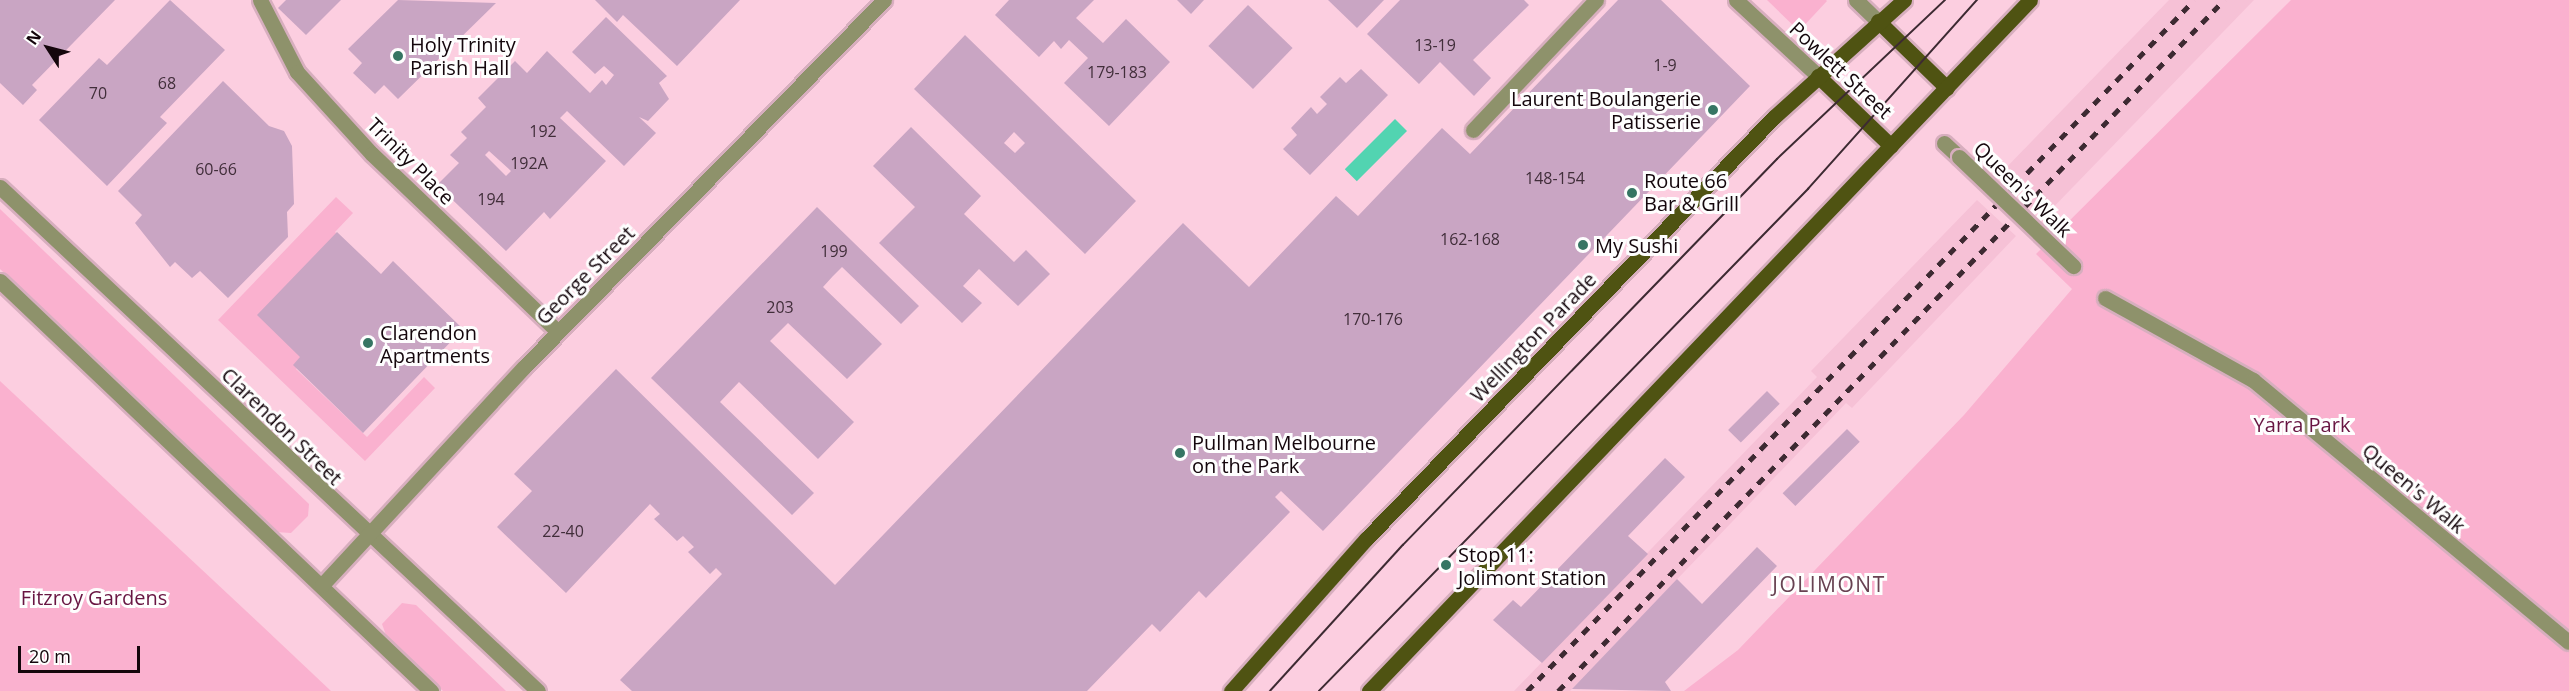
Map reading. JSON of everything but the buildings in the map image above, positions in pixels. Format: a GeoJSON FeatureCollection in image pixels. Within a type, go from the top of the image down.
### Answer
{"type":"FeatureCollection","features":[{"type":"Feature","properties":{"kind":"main road","name":"Wellington Parade"},"geometry":{"type":"LineString","coordinates":[[1231,691],[1366,539],[1818,76],[1904,0]]}},
{"type":"Feature","properties":{"kind":"main road"},"geometry":{"type":"LineString","coordinates":[[1369,691],[2030,0]]}},
{"type":"Feature","properties":{"kind":"main road"},"geometry":{"type":"LineString","coordinates":[[1878,21],[1947,88]]}},
{"type":"Feature","properties":{"kind":"main road","name":"Powlett Street"},"geometry":{"type":"LineString","coordinates":[[1818,76],[1891,146]]}},
{"type":"Feature","properties":{"kind":"street","name":"Trinity Place"},"geometry":{"type":"LineString","coordinates":[[260,0],[297,72],[372,154],[558,332]]}},
{"type":"Feature","properties":{"kind":"street","name":"George Street"},"geometry":{"type":"LineString","coordinates":[[322,585],[558,332],[884,0]]}},
{"type":"Feature","properties":{"kind":"street"},"geometry":{"type":"LineString","coordinates":[[1473,130],[1596,0]]}},
{"type":"Feature","properties":{"kind":"street","name":"Powlett Street"},"geometry":{"type":"LineString","coordinates":[[1736,0],[1818,76]]}},
{"type":"Feature","properties":{"kind":"street"},"geometry":{"type":"LineString","coordinates":[[1856,0],[1878,21]]}},
{"type":"Feature","properties":{"kind":"street","name":"Queen's Walk"},"geometry":{"type":"LineString","coordinates":[[1944,142],[2073,266]]}},
{"type":"Feature","properties":{"kind":"street","name":"Clarendon Street"},"geometry":{"type":"LineString","coordinates":[[0,187],[367,536],[538,691]]}},
{"type":"Feature","properties":{"kind":"street"},"geometry":{"type":"LineString","coordinates":[[0,281],[431,691]]}},
{"type":"Feature","properties":{"kind":"street","name":"Queen's Walk"},"geometry":{"type":"LineString","coordinates":[[2105,298],[2253,380],[2569,642]]}},
{"type":"Feature","properties":{"kind":"shaded area"},"geometry":{"type":"Polygon","coordinates":[[[2169,0],[2254,0],[2043,218],[1999,175],[2169,0]]]}},
{"type":"Feature","properties":{"kind":"shaded area"},"geometry":{"type":"Polygon","coordinates":[[[1395,119],[1407,131],[1357,181],[1345,169],[1395,119]]]}},
{"type":"Feature","properties":{"kind":"shaded area"},"geometry":{"type":"Polygon","coordinates":[[[1977,200],[2016,236],[1852,408],[1846,403],[1570,691],[1514,691],[1817,377],[1811,371],[1977,200]]]}},
{"type":"Feature","properties":{"kind":"green space"},"geometry":{"type":"Polygon","coordinates":[[[1767,0],[1826,0],[1827,1],[1799,31],[1767,0]]]}},
{"type":"Feature","properties":{"kind":"green space","name":"Yarra Park"},"geometry":{"type":"Polygon","coordinates":[[[2291,0],[2569,0],[2569,691],[1684,691],[1738,650],[1964,415],[2072,289],[2036,254],[2291,0]]]}},
{"type":"Feature","properties":{"kind":"green space"},"geometry":{"type":"Polygon","coordinates":[[[336,197],[353,213],[335,232],[341,238],[304,359],[296,369],[367,437],[424,377],[435,388],[365,461],[218,320],[336,197]]]}},
{"type":"Feature","properties":{"kind":"green space"},"geometry":{"type":"Polygon","coordinates":[[[0,209],[309,504],[308,516],[291,533],[276,532],[0,269],[0,209]]]}},
{"type":"Feature","properties":{"kind":"green space","name":"Fitzroy Gardens"},"geometry":{"type":"Polygon","coordinates":[[[0,381],[260,624],[331,691],[0,691],[0,381]]]}},
{"type":"Feature","properties":{"kind":"green space"},"geometry":{"type":"Polygon","coordinates":[[[402,603],[416,605],[506,691],[443,691],[387,638],[382,624],[402,603]]]}},
{"type":"Feature","properties":{"kind":"tram line"},"geometry":{"type":"LineString","coordinates":[[1270,691],[1403,545],[1777,159],[1945,0]]}},
{"type":"Feature","properties":{"kind":"tram line"},"geometry":{"type":"LineString","coordinates":[[1319,691],[1808,189],[1977,0]]}},
{"type":"Feature","properties":{"kind":"railway"},"geometry":{"type":"LineString","coordinates":[[1527,691],[2194,0]]}},
{"type":"Feature","properties":{"kind":"railway"},"geometry":{"type":"LineString","coordinates":[[1558,691],[2224,0]]}},
{"type":"Feature","properties":{"kind":"place","name":"Holy Trinity Parish Hall"},"geometry":{"type":"Point","coordinates":[398,56]}},
{"type":"Feature","properties":{"kind":"place","name":"Laurent Boulangerie Patisserie"},"geometry":{"type":"Point","coordinates":[1713,110]}},
{"type":"Feature","properties":{"kind":"place","name":"Route 66 Bar & Grill"},"geometry":{"type":"Point","coordinates":[1632,193]}},
{"type":"Feature","properties":{"kind":"place","name":"My Sushi"},"geometry":{"type":"Point","coordinates":[1583,245]}},
{"type":"Feature","properties":{"kind":"place","name":"Clarendon Apartments"},"geometry":{"type":"Point","coordinates":[368,343]}},
{"type":"Feature","properties":{"kind":"place","name":"Pullman Melbourne on the Park"},"geometry":{"type":"Point","coordinates":[1180,453]}},
{"type":"Feature","properties":{"kind":"place","name":"Stop 11: Jolimont Station"},"geometry":{"type":"Point","coordinates":[1446,565]}},
{"type":"Feature","properties":{"kind":"district","name":"JOLIMONT"},"geometry":{"type":"Point","coordinates":[1829,584]}}]}
